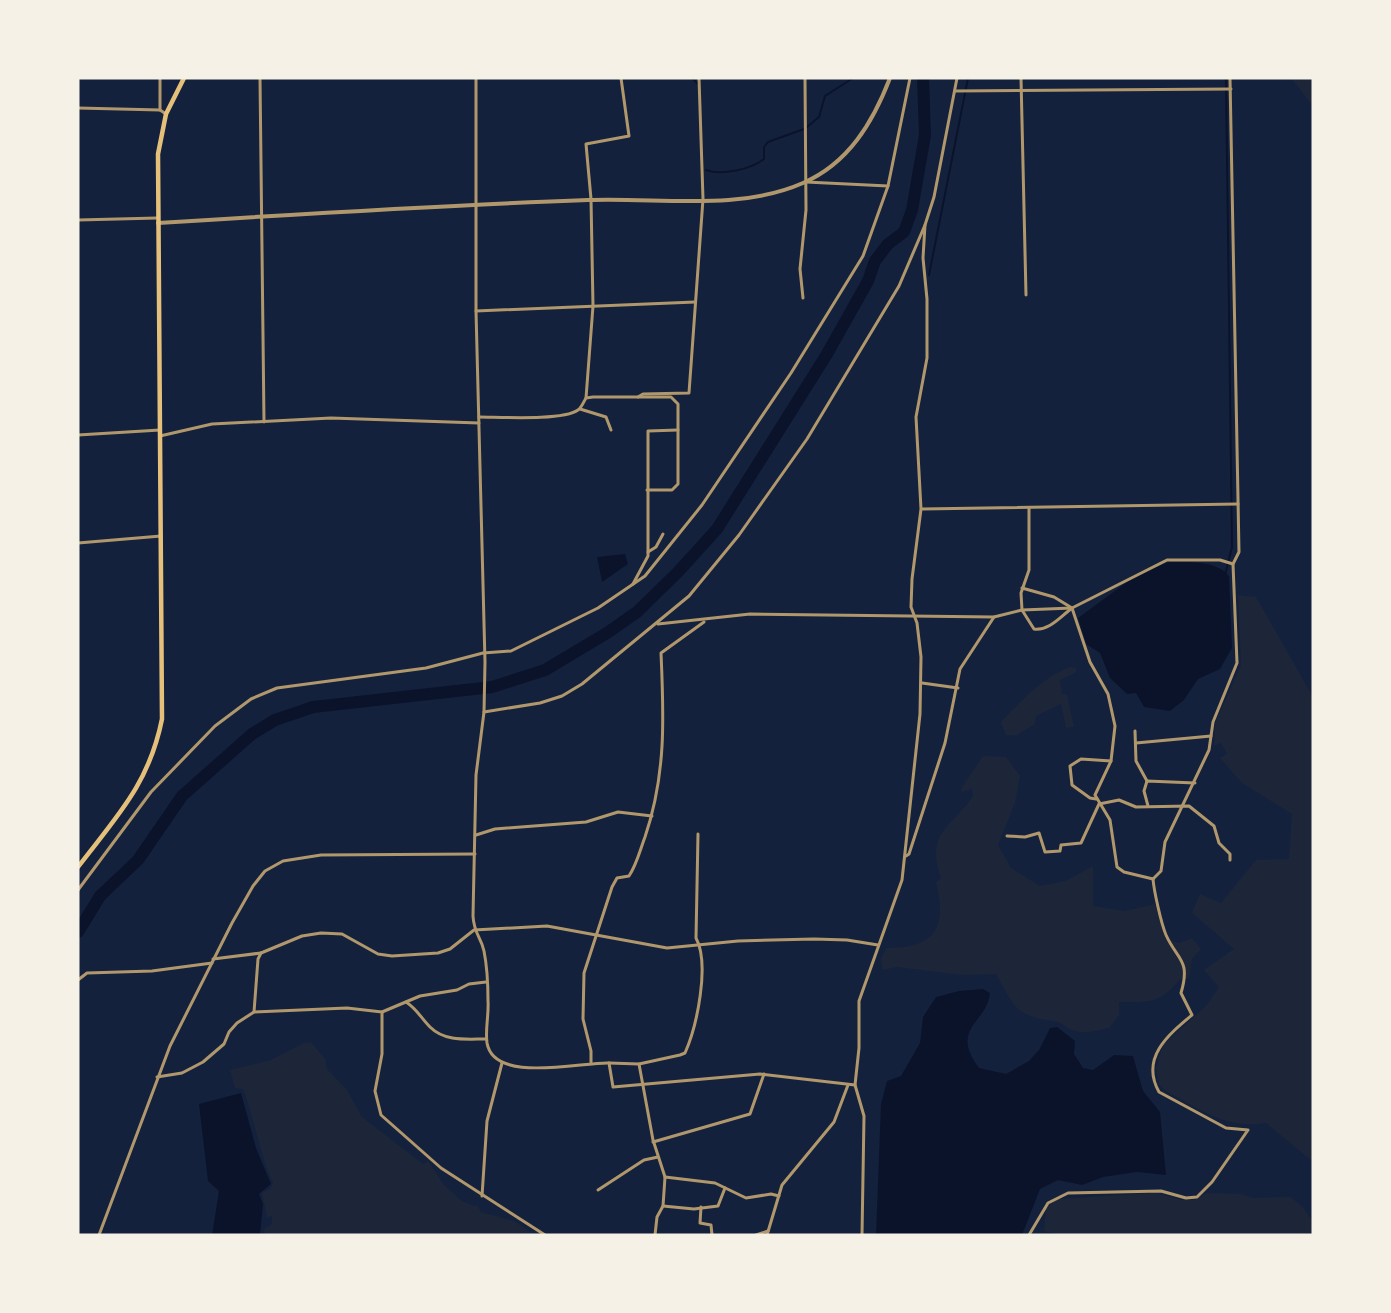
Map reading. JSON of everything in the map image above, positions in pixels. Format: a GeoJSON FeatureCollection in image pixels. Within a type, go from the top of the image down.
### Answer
{"type":"FeatureCollection","features":[{"type":"Feature","properties":{"kind":"main road"},"geometry":{"type":"LineString","coordinates":[[78,867],[132,796],[148,770],[158,739],[163,694],[158,154],[166,114],[184,78]]}},
{"type":"Feature","properties":{"kind":"street"},"geometry":{"type":"LineString","coordinates":[[160,78],[160,110]]}},
{"type":"Feature","properties":{"kind":"street"},"geometry":{"type":"LineString","coordinates":[[260,78],[264,422]]}},
{"type":"Feature","properties":{"kind":"street"},"geometry":{"type":"LineString","coordinates":[[476,78],[476,311],[485,663],[484,712],[476,775],[474,930],[484,948],[487,1039],[492,1056],[502,1063],[558,1068],[591,1062],[639,1064],[685,1053],[699,1013],[701,946],[696,938],[698,834]]}},
{"type":"Feature","properties":{"kind":"street"},"geometry":{"type":"LineString","coordinates":[[580,409],[586,398],[593,306],[591,199],[586,144],[629,136],[621,78]]}},
{"type":"Feature","properties":{"kind":"street"},"geometry":{"type":"LineString","coordinates":[[638,397],[643,394],[689,393],[703,199],[699,78]]}},
{"type":"Feature","properties":{"kind":"street"},"geometry":{"type":"LineString","coordinates":[[803,298],[800,269],[806,210],[806,78]]}},
{"type":"Feature","properties":{"kind":"street"},"geometry":{"type":"LineString","coordinates":[[78,220],[261,217],[591,199],[756,197],[805,182],[833,165],[854,144],[877,114],[890,78]]}},
{"type":"Feature","properties":{"kind":"street"},"geometry":{"type":"LineString","coordinates":[[78,890],[151,792],[215,726],[251,699],[277,688],[426,668],[483,653],[511,651],[598,608],[645,576],[702,505],[791,373],[863,256],[888,186],[910,78]]}},
{"type":"Feature","properties":{"kind":"street"},"geometry":{"type":"LineString","coordinates":[[484,712],[540,704],[562,696],[582,684],[658,624],[689,596],[711,571],[807,439],[888,306],[925,225],[934,197],[957,78]]}},
{"type":"Feature","properties":{"kind":"street"},"geometry":{"type":"LineString","coordinates":[[1021,78],[1026,294]]}},
{"type":"Feature","properties":{"kind":"street"},"geometry":{"type":"LineString","coordinates":[[1153,879],[1161,871],[1165,842],[1185,805],[1209,750],[1213,722],[1237,663],[1233,564],[1239,552],[1230,78]]}},
{"type":"Feature","properties":{"kind":"street"},"geometry":{"type":"LineString","coordinates":[[955,91],[1230,89]]}},
{"type":"Feature","properties":{"kind":"street"},"geometry":{"type":"LineString","coordinates":[[78,108],[160,110],[166,114]]}},
{"type":"Feature","properties":{"kind":"street"},"geometry":{"type":"LineString","coordinates":[[805,182],[888,186]]}},
{"type":"Feature","properties":{"kind":"street"},"geometry":{"type":"LineString","coordinates":[[862,1235],[864,1116],[855,1085],[859,1048],[859,1001],[902,880],[922,683],[921,657],[911,607],[912,579],[921,509],[916,417],[927,358],[927,299],[923,258],[925,225]]}},
{"type":"Feature","properties":{"kind":"street"},"geometry":{"type":"LineString","coordinates":[[476,311],[695,302]]}},
{"type":"Feature","properties":{"kind":"street"},"geometry":{"type":"LineString","coordinates":[[586,398],[671,397],[676,400],[678,430],[676,489],[647,490]]}},
{"type":"Feature","properties":{"kind":"street"},"geometry":{"type":"LineString","coordinates":[[479,417],[537,418],[580,409],[606,417],[611,430]]}},
{"type":"Feature","properties":{"kind":"street"},"geometry":{"type":"LineString","coordinates":[[160,436],[212,424],[331,418],[479,423]]}},
{"type":"Feature","properties":{"kind":"street"},"geometry":{"type":"LineString","coordinates":[[78,435],[160,429]]}},
{"type":"Feature","properties":{"kind":"street"},"geometry":{"type":"LineString","coordinates":[[632,586],[646,563],[648,552],[648,431],[678,430]]}},
{"type":"Feature","properties":{"kind":"street"},"geometry":{"type":"LineString","coordinates":[[921,509],[1238,504]]}},
{"type":"Feature","properties":{"kind":"street"},"geometry":{"type":"LineString","coordinates":[[1029,507],[1029,570],[1022,588],[1022,610],[1034,629],[1039,630],[1057,621],[1072,608],[1167,560],[1220,560],[1233,564]]}},
{"type":"Feature","properties":{"kind":"street"},"geometry":{"type":"LineString","coordinates":[[648,552],[656,547],[663,534]]}},
{"type":"Feature","properties":{"kind":"street"},"geometry":{"type":"LineString","coordinates":[[78,543],[161,536]]}},
{"type":"Feature","properties":{"kind":"street"},"geometry":{"type":"LineString","coordinates":[[1022,588],[1064,601],[1072,608],[1090,662],[1108,694],[1112,708],[1115,738],[1111,760],[1095,795],[1096,799],[1110,820],[1117,867],[1124,872],[1153,879]]}},
{"type":"Feature","properties":{"kind":"street"},"geometry":{"type":"LineString","coordinates":[[658,624],[705,621],[750,614],[914,618],[994,617],[1022,610],[1072,608]]}},
{"type":"Feature","properties":{"kind":"street"},"geometry":{"type":"LineString","coordinates":[[906,856],[912,846],[945,743],[958,688],[960,669],[994,617]]}},
{"type":"Feature","properties":{"kind":"street"},"geometry":{"type":"LineString","coordinates":[[591,1062],[582,1004],[584,973],[612,887],[617,878],[629,876],[635,868],[652,816],[664,737],[661,653],[705,621]]}},
{"type":"Feature","properties":{"kind":"street"},"geometry":{"type":"LineString","coordinates":[[922,683],[958,688]]}},
{"type":"Feature","properties":{"kind":"street"},"geometry":{"type":"LineString","coordinates":[[1135,731],[1136,761],[1147,781],[1144,791],[1148,806]]}},
{"type":"Feature","properties":{"kind":"street"},"geometry":{"type":"LineString","coordinates":[[1136,743],[1211,736]]}},
{"type":"Feature","properties":{"kind":"street"},"geometry":{"type":"LineString","coordinates":[[1096,799],[1090,798],[1072,785],[1070,766],[1081,759],[1111,760]]}},
{"type":"Feature","properties":{"kind":"street"},"geometry":{"type":"LineString","coordinates":[[1147,781],[1195,783]]}},
{"type":"Feature","properties":{"kind":"street"},"geometry":{"type":"LineString","coordinates":[[1099,804],[1119,800],[1136,807],[1185,805],[1197,809],[1214,826],[1219,843],[1230,854],[1230,861]]}},
{"type":"Feature","properties":{"kind":"street"},"geometry":{"type":"LineString","coordinates":[[1007,836],[1025,837],[1040,833],[1045,852],[1060,851],[1061,845],[1081,843],[1099,804]]}},
{"type":"Feature","properties":{"kind":"street"},"geometry":{"type":"LineString","coordinates":[[476,835],[495,829],[586,822],[618,812],[652,816]]}},
{"type":"Feature","properties":{"kind":"street"},"geometry":{"type":"LineString","coordinates":[[99,1235],[170,1046],[212,961],[253,886],[265,872],[284,861],[321,855],[475,854]]}},
{"type":"Feature","properties":{"kind":"street"},"geometry":{"type":"LineString","coordinates":[[1029,1235],[1048,1203],[1068,1193],[1161,1191],[1186,1198],[1197,1197],[1212,1182],[1248,1130],[1226,1128],[1159,1092],[1155,1084],[1153,1065],[1156,1052],[1164,1039],[1192,1015],[1180,993],[1184,981],[1184,966],[1177,949],[1167,937],[1153,879]]}},
{"type":"Feature","properties":{"kind":"street"},"geometry":{"type":"LineString","coordinates":[[78,980],[87,973],[152,971],[261,953],[302,936],[321,933],[342,934],[378,954],[392,956],[438,953],[450,949],[474,930],[547,926],[668,948],[738,941],[814,939],[847,940],[878,945]]}},
{"type":"Feature","properties":{"kind":"street"},"geometry":{"type":"LineString","coordinates":[[254,1012],[258,959],[261,953]]}},
{"type":"Feature","properties":{"kind":"street"},"geometry":{"type":"LineString","coordinates":[[157,1077],[182,1073],[203,1062],[224,1044],[229,1032],[237,1023],[254,1012],[347,1008],[382,1012],[420,996],[457,990],[469,984],[486,981]]}},
{"type":"Feature","properties":{"kind":"street"},"geometry":{"type":"LineString","coordinates":[[406,1002],[414,1006],[430,1027],[444,1035],[465,1039],[487,1039]]}},
{"type":"Feature","properties":{"kind":"street"},"geometry":{"type":"LineString","coordinates":[[382,1012],[382,1054],[375,1091],[381,1115],[441,1168],[463,1180],[482,1196],[545,1235]]}},
{"type":"Feature","properties":{"kind":"street"},"geometry":{"type":"LineString","coordinates":[[482,1196],[487,1121],[502,1063]]}},
{"type":"Feature","properties":{"kind":"street"},"geometry":{"type":"LineString","coordinates":[[609,1063],[613,1087],[642,1086],[689,1078],[764,1074],[855,1085]]}},
{"type":"Feature","properties":{"kind":"street"},"geometry":{"type":"LineString","coordinates":[[639,1064],[653,1142],[665,1177],[663,1206],[657,1217],[655,1235]]}},
{"type":"Feature","properties":{"kind":"street"},"geometry":{"type":"LineString","coordinates":[[653,1142],[750,1114],[764,1074]]}},
{"type":"Feature","properties":{"kind":"street"},"geometry":{"type":"LineString","coordinates":[[756,1235],[767,1233],[789,1174],[834,1122],[848,1085]]}},
{"type":"Feature","properties":{"kind":"street"},"geometry":{"type":"LineString","coordinates":[[598,1190],[644,1160],[658,1157]]}},
{"type":"Feature","properties":{"kind":"street"},"geometry":{"type":"LineString","coordinates":[[665,1177],[706,1181],[746,1198],[771,1194],[779,1196]]}},
{"type":"Feature","properties":{"kind":"street"},"geometry":{"type":"LineString","coordinates":[[663,1206],[694,1209],[718,1206],[725,1188]]}},
{"type":"Feature","properties":{"kind":"street"},"geometry":{"type":"LineString","coordinates":[[701,1207],[700,1223],[711,1225],[712,1235]]}},
{"type":"Feature","properties":{"kind":"shaded area"},"geometry":{"type":"Polygon","coordinates":[[[1291,78],[1313,78],[1313,106],[1291,78]]]}},
{"type":"Feature","properties":{"kind":"shaded area"},"geometry":{"type":"Polygon","coordinates":[[[625,554],[628,564],[602,582],[597,557],[625,554]]]}},
{"type":"Feature","properties":{"kind":"shaded area"},"geometry":{"type":"Polygon","coordinates":[[[1169,562],[1209,565],[1217,567],[1229,576],[1232,648],[1220,669],[1198,679],[1184,700],[1170,711],[1144,707],[1136,693],[1127,694],[1110,678],[1100,653],[1086,644],[1078,618],[1135,576],[1169,562]]]}},
{"type":"Feature","properties":{"kind":"shaded area"},"geometry":{"type":"Polygon","coordinates":[[[1238,595],[1256,597],[1313,697],[1313,1162],[1266,1123],[1251,1124],[1225,1120],[1164,1090],[1159,1084],[1156,1068],[1163,1045],[1207,1005],[1219,987],[1204,970],[1234,949],[1192,913],[1200,894],[1221,903],[1256,860],[1289,859],[1292,814],[1242,783],[1220,758],[1227,754],[1221,743],[1214,746],[1215,724],[1241,665],[1238,595]]]}},
{"type":"Feature","properties":{"kind":"shaded area"},"geometry":{"type":"Polygon","coordinates":[[[1070,667],[1076,668],[1076,672],[1060,680],[1062,694],[1067,695],[1074,727],[1066,728],[1061,704],[1036,716],[1035,724],[1017,735],[1006,735],[1001,722],[1042,683],[1070,667]]]}},
{"type":"Feature","properties":{"kind":"shaded area"},"geometry":{"type":"Polygon","coordinates":[[[983,756],[1006,757],[1020,776],[1015,803],[998,845],[1011,868],[1040,886],[1066,881],[1093,866],[1093,906],[1125,911],[1155,904],[1165,938],[1179,943],[1192,938],[1201,949],[1192,959],[1189,978],[1180,979],[1166,993],[1153,1000],[1119,1002],[1119,1015],[1109,1028],[1084,1032],[1023,1013],[1012,1002],[996,974],[962,975],[897,967],[883,970],[881,959],[886,948],[902,947],[926,940],[938,924],[940,912],[936,882],[941,878],[936,851],[938,841],[973,796],[972,789],[962,792],[961,789],[983,756]]]}},
{"type":"Feature","properties":{"kind":"shaded area"},"geometry":{"type":"Polygon","coordinates":[[[983,989],[990,993],[983,1012],[972,1027],[968,1043],[979,1068],[1006,1074],[1029,1061],[1039,1050],[1050,1028],[1057,1027],[1075,1041],[1074,1054],[1083,1068],[1093,1070],[1114,1055],[1133,1056],[1143,1091],[1160,1112],[1166,1175],[1137,1172],[1103,1177],[1082,1185],[1058,1180],[1040,1189],[1022,1235],[876,1235],[881,1104],[887,1081],[901,1076],[920,1043],[923,1017],[936,997],[959,991],[983,989]]]}},
{"type":"Feature","properties":{"kind":"shaded area"},"geometry":{"type":"Polygon","coordinates":[[[306,1042],[312,1043],[325,1059],[327,1069],[347,1090],[362,1117],[423,1164],[428,1161],[444,1185],[462,1201],[477,1205],[481,1212],[514,1221],[535,1235],[265,1235],[264,1229],[272,1224],[272,1216],[267,1217],[262,1193],[270,1189],[273,1183],[243,1089],[235,1088],[230,1070],[271,1060],[306,1042]]]}},
{"type":"Feature","properties":{"kind":"shaded area"},"geometry":{"type":"Polygon","coordinates":[[[241,1093],[256,1148],[271,1184],[259,1194],[263,1204],[260,1235],[212,1235],[219,1191],[208,1181],[199,1104],[241,1093]]]}},
{"type":"Feature","properties":{"kind":"shaded area"},"geometry":{"type":"Polygon","coordinates":[[[1156,1193],[1181,1200],[1195,1200],[1206,1193],[1241,1194],[1253,1198],[1290,1197],[1302,1206],[1313,1222],[1313,1235],[1060,1235],[1044,1231],[1046,1209],[1056,1199],[1156,1193]]]}},
{"type":"Feature","properties":{"kind":"waterway"},"geometry":{"type":"LineString","coordinates":[[692,78],[698,84]]}},
{"type":"Feature","properties":{"kind":"waterway"},"geometry":{"type":"LineString","coordinates":[[807,127],[819,117],[825,96],[853,78]]}},
{"type":"Feature","properties":{"kind":"waterway"},"geometry":{"type":"LineString","coordinates":[[78,932],[100,896],[138,860],[182,796],[252,734],[275,720],[313,707],[492,687],[545,670],[637,612],[678,572],[717,529],[827,354],[868,281],[875,261],[888,244],[904,232],[912,210],[925,135],[923,78]]}},
{"type":"Feature","properties":{"kind":"waterway"},"geometry":{"type":"LineString","coordinates":[[929,275],[968,78]]}},
{"type":"Feature","properties":{"kind":"waterway"},"geometry":{"type":"LineString","coordinates":[[1225,575],[1232,547],[1226,78]]}},
{"type":"Feature","properties":{"kind":"waterway"},"geometry":{"type":"LineString","coordinates":[[706,170],[728,172],[752,166],[764,159],[764,147],[768,142],[804,129]]}}]}
